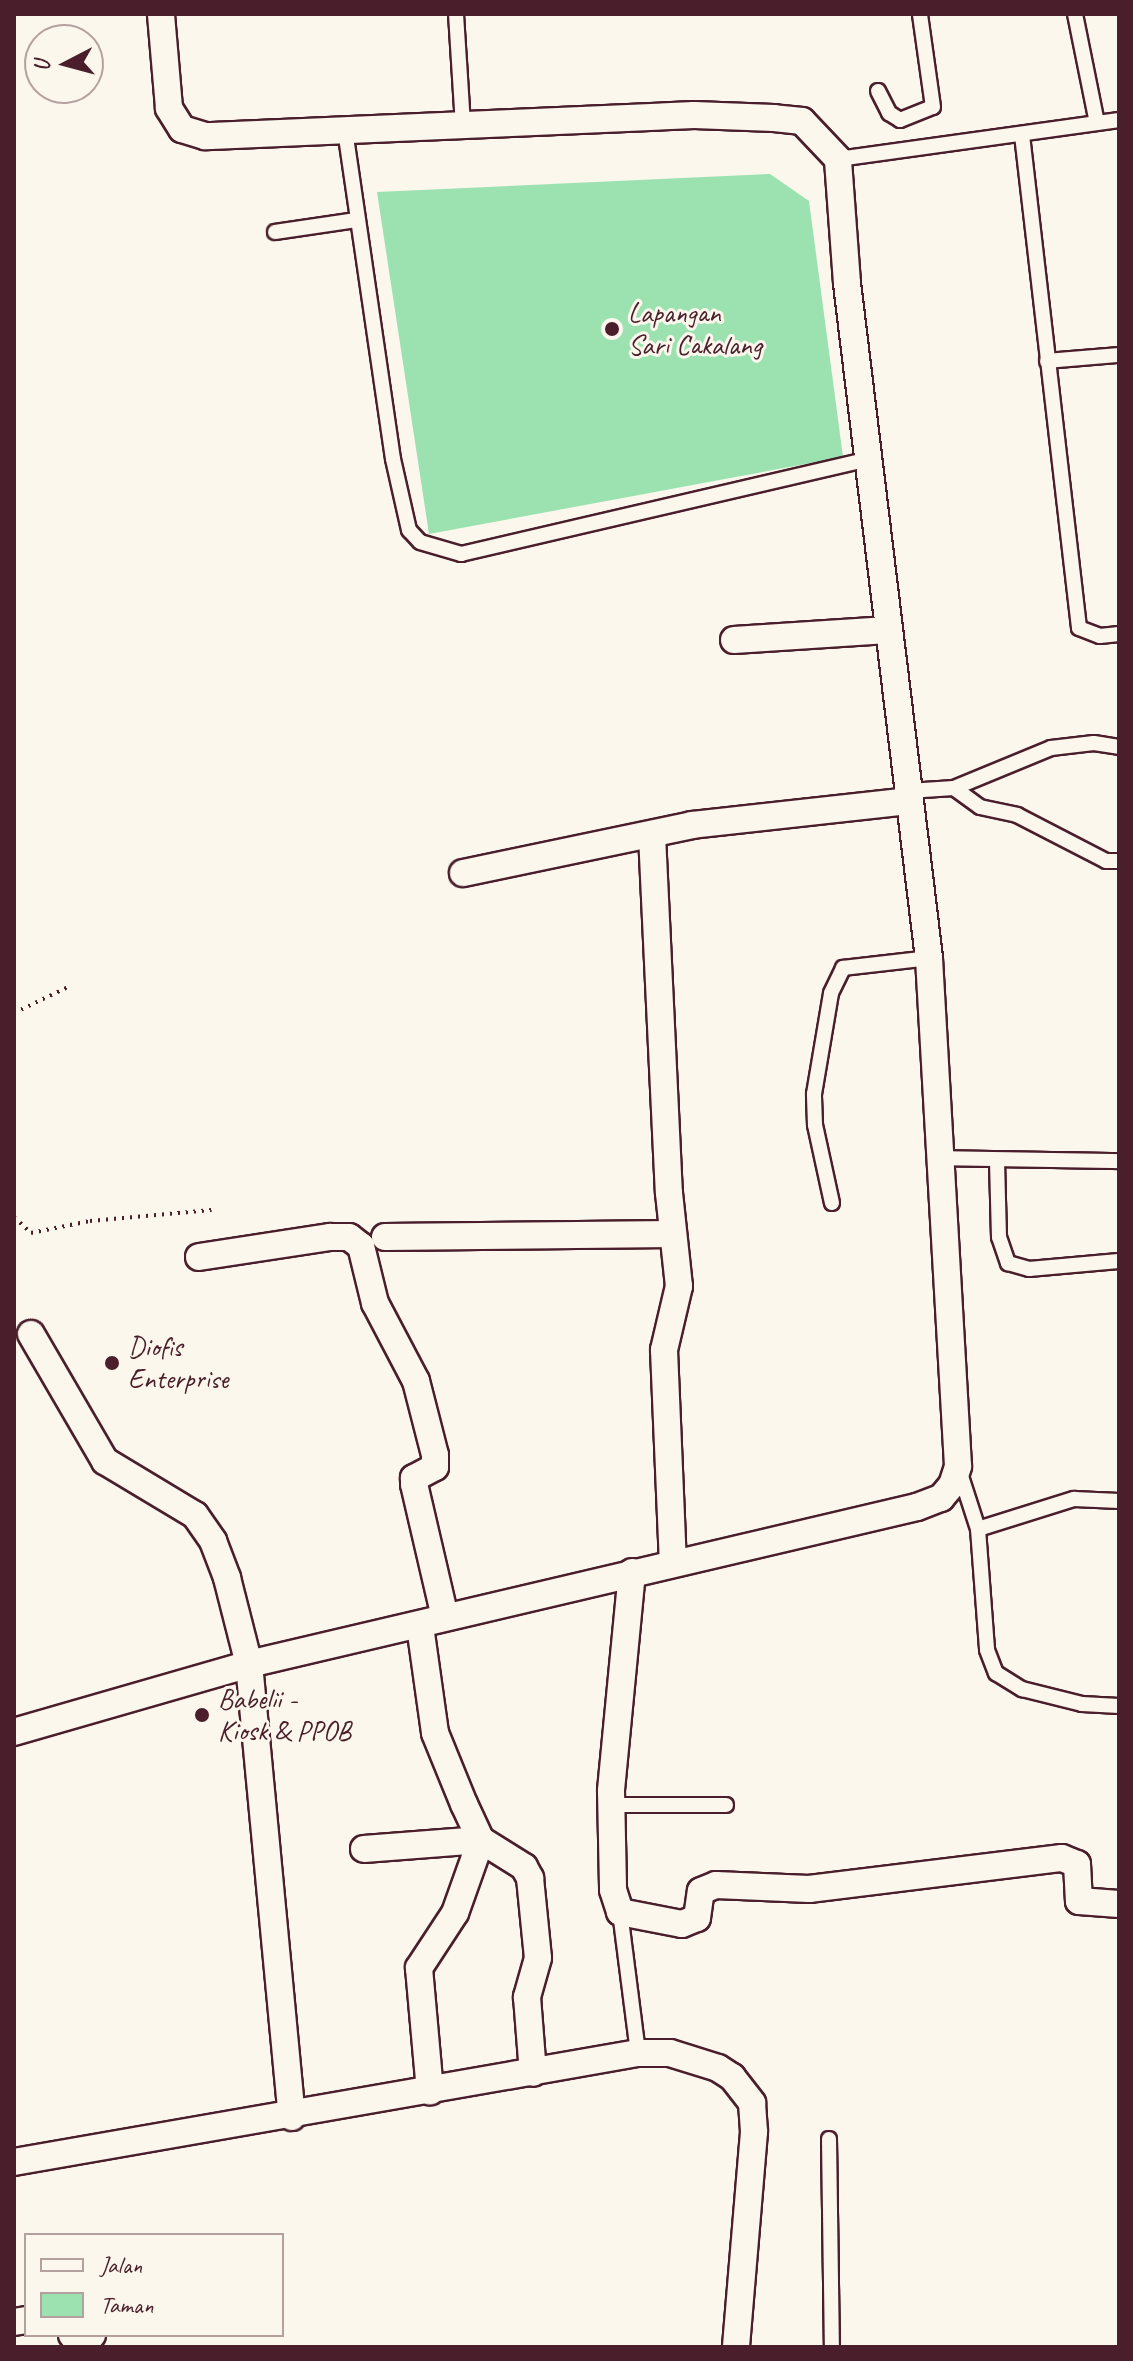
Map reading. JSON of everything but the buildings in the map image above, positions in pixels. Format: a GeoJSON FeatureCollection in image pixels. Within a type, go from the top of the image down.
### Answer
{"type":"FeatureCollection","features":[{"type":"Feature","properties":{"kind":"street"},"geometry":{"type":"LineString","coordinates":[[14,1732],[249,1664],[917,1507],[941,1498],[952,1485],[958,1466],[929,958],[868,459],[838,159],[802,121],[694,115],[205,136],[182,129],[169,108],[161,14]]}},
{"type":"Feature","properties":{"kind":"street"},"geometry":{"type":"LineString","coordinates":[[734,640],[888,630]]}},
{"type":"Feature","properties":{"kind":"street"},"geometry":{"type":"LineString","coordinates":[[463,873],[692,825],[908,796]]}},
{"type":"Feature","properties":{"kind":"street"},"geometry":{"type":"LineString","coordinates":[[652,835],[673,1234],[679,1286],[664,1350],[663,1414],[673,1564]]}},
{"type":"Feature","properties":{"kind":"street"},"geometry":{"type":"LineString","coordinates":[[385,1237],[673,1234]]}},
{"type":"Feature","properties":{"kind":"street"},"geometry":{"type":"LineString","coordinates":[[199,1257],[330,1237],[349,1237],[361,1246],[375,1303],[416,1381],[435,1455],[435,1467],[414,1478],[414,1484],[445,1617]]}},
{"type":"Feature","properties":{"kind":"street"},"geometry":{"type":"LineString","coordinates":[[31,1334],[105,1461],[195,1515],[213,1541],[249,1664],[292,2117]]}},
{"type":"Feature","properties":{"kind":"street"},"geometry":{"type":"LineString","coordinates":[[632,1572],[612,1805],[613,1890],[620,1912],[682,1924],[697,1918],[701,1891],[716,1885],[809,1889],[1070,1858],[1079,1871],[1079,1901],[1119,1904]]}},
{"type":"Feature","properties":{"kind":"street"},"geometry":{"type":"LineString","coordinates":[[420,1626],[435,1733],[481,1840],[524,1867],[530,1878],[538,1958],[527,1997],[533,2073]]}},
{"type":"Feature","properties":{"kind":"street"},"geometry":{"type":"LineString","coordinates":[[364,1849],[481,1840]]}},
{"type":"Feature","properties":{"kind":"street"},"geometry":{"type":"LineString","coordinates":[[430,2092],[419,1968],[455,1913],[481,1840]]}},
{"type":"Feature","properties":{"kind":"street"},"geometry":{"type":"LineString","coordinates":[[14,2162],[292,2117],[638,2053],[670,2053],[718,2068],[732,2077],[752,2103],[754,2132],[736,2347]]}},
{"type":"Feature","properties":{"kind":"lane"},"geometry":{"type":"LineString","coordinates":[[456,14],[463,124]]}},
{"type":"Feature","properties":{"kind":"lane"},"geometry":{"type":"LineString","coordinates":[[878,91],[889,113],[900,120],[933,107],[920,14]]}},
{"type":"Feature","properties":{"kind":"lane"},"geometry":{"type":"LineString","coordinates":[[1075,14],[1097,123]]}},
{"type":"Feature","properties":{"kind":"lane"},"geometry":{"type":"LineString","coordinates":[[838,159],[1119,120]]}},
{"type":"Feature","properties":{"kind":"lane"},"geometry":{"type":"LineString","coordinates":[[345,130],[400,501],[409,530],[436,551],[461,554],[868,459]]}},
{"type":"Feature","properties":{"kind":"lane"},"geometry":{"type":"LineString","coordinates":[[1022,135],[1079,628],[1100,636],[1119,634]]}},
{"type":"Feature","properties":{"kind":"lane"},"geometry":{"type":"LineString","coordinates":[[275,232],[356,220]]}},
{"type":"Feature","properties":{"kind":"lane"},"geometry":{"type":"LineString","coordinates":[[1047,361],[1119,355]]}},
{"type":"Feature","properties":{"kind":"lane"},"geometry":{"type":"LineString","coordinates":[[908,796],[954,788],[1051,748],[1119,747]]}},
{"type":"Feature","properties":{"kind":"lane"},"geometry":{"type":"LineString","coordinates":[[954,788],[980,807],[1017,815],[1106,861],[1119,861]]}},
{"type":"Feature","properties":{"kind":"lane"},"geometry":{"type":"LineString","coordinates":[[832,1203],[815,1125],[814,1094],[831,993],[843,968],[929,958]]}},
{"type":"Feature","properties":{"kind":"lane"},"geometry":{"type":"LineString","coordinates":[[940,1158],[1119,1161]]}},
{"type":"Feature","properties":{"kind":"lane"},"geometry":{"type":"LineString","coordinates":[[997,1161],[999,1237],[1008,1263],[1029,1269],[1119,1261]]}},
{"type":"Feature","properties":{"kind":"lane"},"geometry":{"type":"LineString","coordinates":[[958,1466],[978,1529],[987,1650],[996,1673],[1022,1689],[1082,1704],[1119,1706]]}},
{"type":"Feature","properties":{"kind":"lane"},"geometry":{"type":"LineString","coordinates":[[978,1529],[1074,1499],[1119,1501]]}},
{"type":"Feature","properties":{"kind":"lane"},"geometry":{"type":"LineString","coordinates":[[612,1805],[726,1805]]}},
{"type":"Feature","properties":{"kind":"lane"},"geometry":{"type":"LineString","coordinates":[[620,1912],[638,2053]]}},
{"type":"Feature","properties":{"kind":"lane"},"geometry":{"type":"LineString","coordinates":[[829,2139],[832,2347]]}},
{"type":"Feature","properties":{"kind":"path"},"geometry":{"type":"LineString","coordinates":[[14,1013],[68,987]]}},
{"type":"Feature","properties":{"kind":"path"},"geometry":{"type":"LineString","coordinates":[[14,1217],[31,1233],[90,1221],[212,1210]]}},
{"type":"Feature","properties":{"kind":"green space","name":"Lapangan Sari Cakalang"},"geometry":{"type":"Polygon","coordinates":[[[770,174],[809,201],[843,457],[429,534],[377,192],[770,174]]]}},
{"type":"Feature","properties":{"kind":"place","name":"Lapangan Sari Cakalang"},"geometry":{"type":"Point","coordinates":[612,329]}},
{"type":"Feature","properties":{"kind":"place","name":"Diofis Enterprise"},"geometry":{"type":"Point","coordinates":[112,1363]}},
{"type":"Feature","properties":{"kind":"place","name":"Babelii - Kiosk & PPOB"},"geometry":{"type":"Point","coordinates":[202,1715]}}]}
